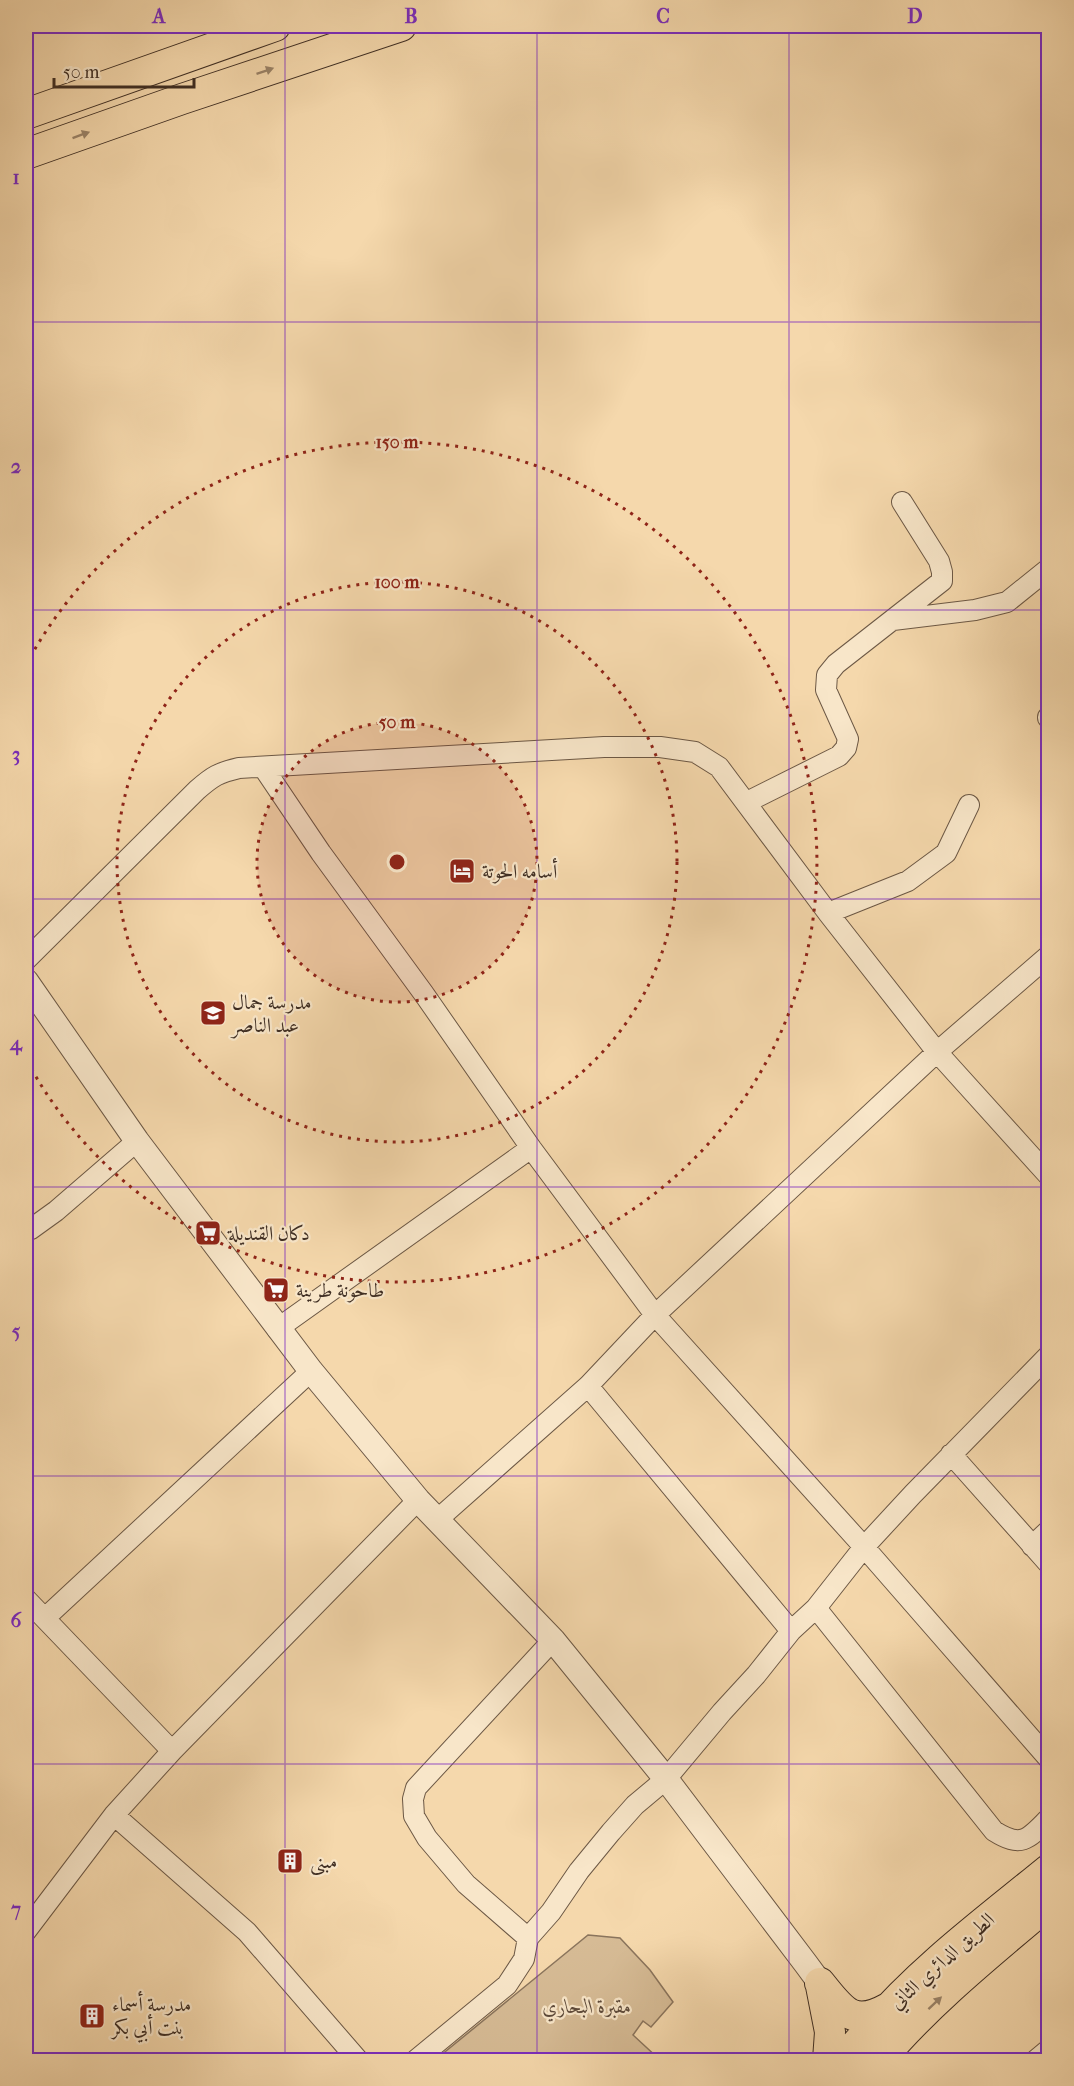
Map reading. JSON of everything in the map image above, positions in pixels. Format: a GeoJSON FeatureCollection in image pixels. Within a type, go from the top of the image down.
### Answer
{"type":"FeatureCollection","features":[{"type":"Feature","properties":{"kind":"main road"},"geometry":{"type":"LineString","coordinates":[[26,114],[275,26]]}},
{"type":"Feature","properties":{"kind":"main road"},"geometry":{"type":"LineString","coordinates":[[26,154],[390,27]]}},
{"type":"Feature","properties":{"kind":"main road","name":"الطريق الدائري الثاني"},"geometry":{"type":"LineString","coordinates":[[843,2059],[888,2008],[935,1964],[1048,1870]]}},
{"type":"Feature","properties":{"kind":"main road","name":"الطريق الدائري الثاني"},"geometry":{"type":"LineString","coordinates":[[880,2061],[897,2047],[974,1967],[1048,1904]]}},
{"type":"Feature","properties":{"kind":"main road"},"geometry":{"type":"LineString","coordinates":[[820,1983],[840,2008],[849,2015],[862,2017],[875,2015],[888,2008]]}},
{"type":"Feature","properties":{"kind":"main road"},"geometry":{"type":"LineString","coordinates":[[820,1983],[830,2032],[843,2059]]}},
{"type":"Feature","properties":{"kind":"street"},"geometry":{"type":"LineString","coordinates":[[747,802],[839,756],[846,748],[848,739],[826,690],[827,675],[836,664],[942,581],[939,561],[902,502]]}},
{"type":"Feature","properties":{"kind":"street"},"geometry":{"type":"LineString","coordinates":[[893,620],[975,610],[1007,602],[1048,569]]}},
{"type":"Feature","properties":{"kind":"street"},"geometry":{"type":"LineString","coordinates":[[26,960],[213,776],[239,768],[604,747],[660,747],[695,752],[719,767],[828,913],[938,1052],[1048,1175]]}},
{"type":"Feature","properties":{"kind":"street"},"geometry":{"type":"LineString","coordinates":[[263,767],[531,1148],[656,1315],[864,1547],[1048,1758]]}},
{"type":"Feature","properties":{"kind":"street"},"geometry":{"type":"LineString","coordinates":[[828,913],[908,881],[946,853],[969,805]]}},
{"type":"Feature","properties":{"kind":"street"},"geometry":{"type":"LineString","coordinates":[[437,1520],[588,1386],[656,1315],[938,1052],[1045,967]]}},
{"type":"Feature","properties":{"kind":"street"},"geometry":{"type":"LineString","coordinates":[[26,981],[137,1141],[310,1371],[418,1500],[553,1640],[666,1779],[820,1983]]}},
{"type":"Feature","properties":{"kind":"street"},"geometry":{"type":"LineString","coordinates":[[26,1231],[56,1211],[137,1141]]}},
{"type":"Feature","properties":{"kind":"street"},"geometry":{"type":"LineString","coordinates":[[277,1329],[531,1148]]}},
{"type":"Feature","properties":{"kind":"street"},"geometry":{"type":"LineString","coordinates":[[416,2061],[507,1985],[524,1959],[528,1938],[551,1912],[579,1871],[611,1832],[635,1805],[666,1779],[791,1631],[816,1608],[864,1547],[951,1454],[1048,1356]]}},
{"type":"Feature","properties":{"kind":"street"},"geometry":{"type":"LineString","coordinates":[[45,1618],[310,1371]]}},
{"type":"Feature","properties":{"kind":"street"},"geometry":{"type":"LineString","coordinates":[[588,1386],[791,1631]]}},
{"type":"Feature","properties":{"kind":"street"},"geometry":{"type":"LineString","coordinates":[[951,1454],[1048,1563]]}},
{"type":"Feature","properties":{"kind":"street"},"geometry":{"type":"LineString","coordinates":[[26,1931],[114,1815],[172,1751],[418,1500]]}},
{"type":"Feature","properties":{"kind":"street"},"geometry":{"type":"LineString","coordinates":[[1032,1546],[1048,1531]]}},
{"type":"Feature","properties":{"kind":"street"},"geometry":{"type":"LineString","coordinates":[[26,1599],[172,1751]]}},
{"type":"Feature","properties":{"kind":"street"},"geometry":{"type":"LineString","coordinates":[[816,1608],[994,1831],[1010,1841],[1020,1841],[1034,1834],[1048,1818]]}},
{"type":"Feature","properties":{"kind":"street"},"geometry":{"type":"LineString","coordinates":[[528,1938],[466,1884],[427,1838],[414,1816],[413,1799],[416,1788],[553,1640]]}},
{"type":"Feature","properties":{"kind":"street"},"geometry":{"type":"LineString","coordinates":[[114,1815],[247,1932],[358,2061]]}},
{"type":"Feature","properties":{"kind":"street"},"geometry":{"type":"LineString","coordinates":[[1036,2061],[1048,2050]]}},
{"type":"Feature","properties":{"kind":"green space","name":"مقبرة البحاري"},"geometry":{"type":"Polygon","coordinates":[[[588,1935],[620,1938],[650,1970],[673,2002],[651,2027],[643,2021],[633,2035],[660,2060],[435,2060],[588,1935]]]}},
{"type":"Feature","properties":{"kind":"place","name":"أسامه الحوتة"},"geometry":{"type":"Point","coordinates":[462,871]}},
{"type":"Feature","properties":{"kind":"place","name":"مدرسة جمال عبد الناصر"},"geometry":{"type":"Point","coordinates":[213,1013]}},
{"type":"Feature","properties":{"kind":"place","name":"دكان القنديلة"},"geometry":{"type":"Point","coordinates":[208,1233]}},
{"type":"Feature","properties":{"kind":"place","name":"طاحونة طرينة"},"geometry":{"type":"Point","coordinates":[276,1290]}},
{"type":"Feature","properties":{"kind":"place","name":"مبنى"},"geometry":{"type":"Point","coordinates":[290,1861]}},
{"type":"Feature","properties":{"kind":"place","name":"مدرسة أسماء بنت أبي بكر"},"geometry":{"type":"Point","coordinates":[92,2016]}}]}
